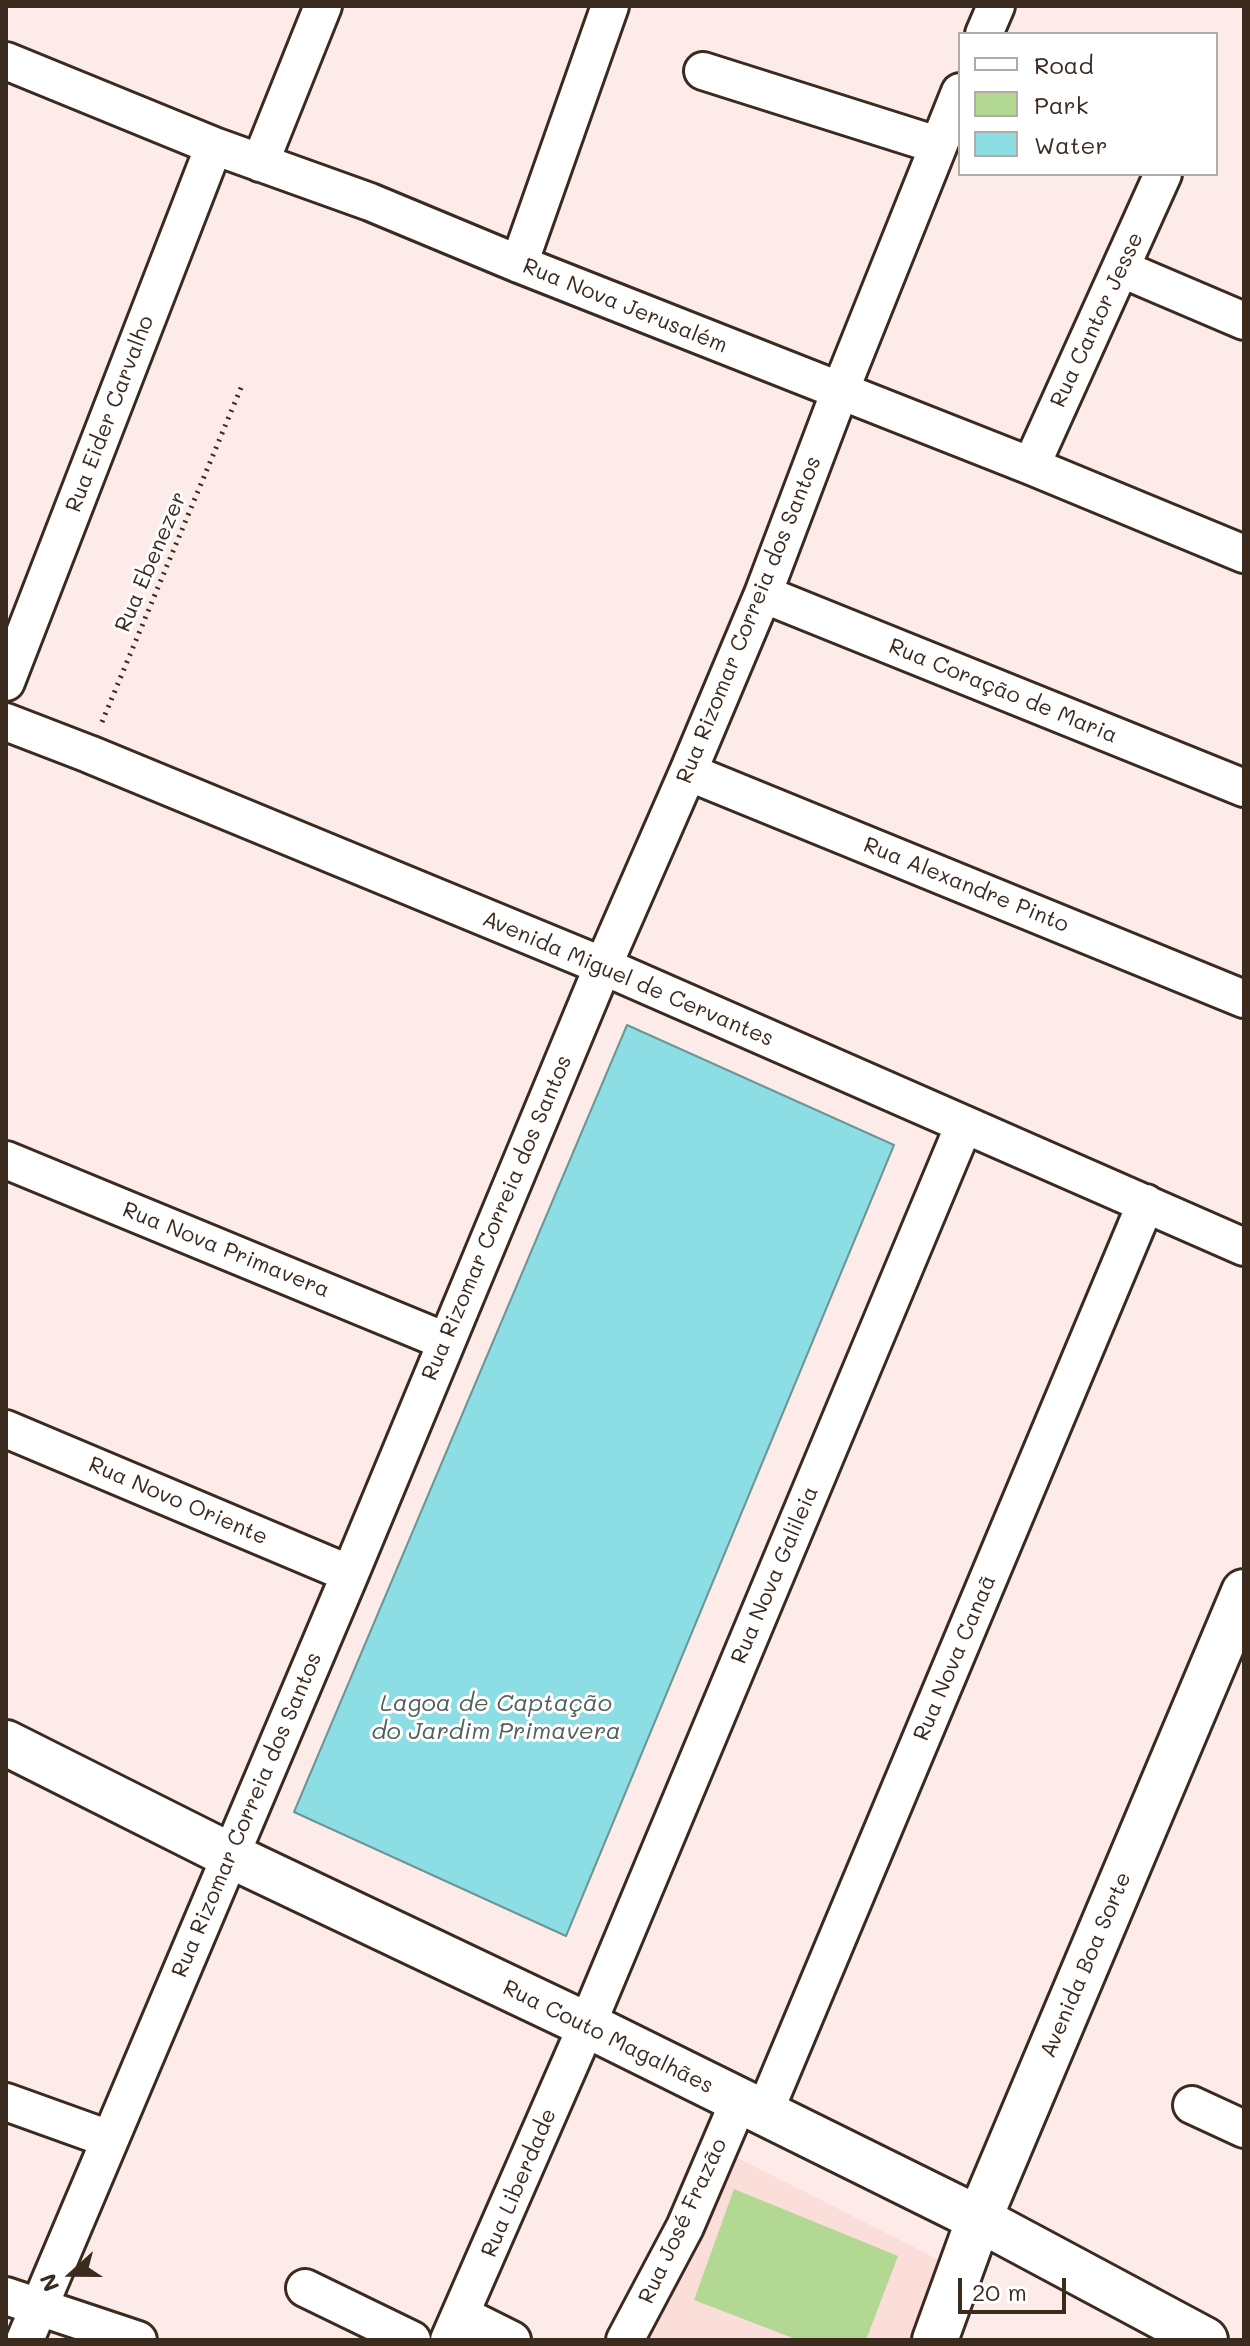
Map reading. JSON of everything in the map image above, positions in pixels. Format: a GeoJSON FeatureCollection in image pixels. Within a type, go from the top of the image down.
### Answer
{"type":"FeatureCollection","features":[{"type":"Feature","properties":{"kind":"street"},"geometry":{"type":"LineString","coordinates":[[260,163],[323,6]]}},
{"type":"Feature","properties":{"kind":"street"},"geometry":{"type":"LineString","coordinates":[[519,264],[610,6]]}},
{"type":"Feature","properties":{"kind":"street"},"geometry":{"type":"LineString","coordinates":[[985,32],[996,6]]}},
{"type":"Feature","properties":{"kind":"street","name":"Rua Nova Jerusalém"},"geometry":{"type":"LineString","coordinates":[[6,61],[214,146],[370,202],[1244,554]]}},
{"type":"Feature","properties":{"kind":"street"},"geometry":{"type":"LineString","coordinates":[[703,71],[937,145]]}},
{"type":"Feature","properties":{"kind":"street","name":"Rua Rizomar Correia dos Santos"},"geometry":{"type":"LineString","coordinates":[[25,2340],[22,2301],[109,2139],[350,1574],[603,966],[763,594],[840,391],[958,97]]}},
{"type":"Feature","properties":{"kind":"street","name":"Rua Eider Carvalho"},"geometry":{"type":"LineString","coordinates":[[6,682],[214,146]]}},
{"type":"Feature","properties":{"kind":"street","name":"Rua Cantor Jesse"},"geometry":{"type":"LineString","coordinates":[[1031,466],[1162,176]]}},
{"type":"Feature","properties":{"kind":"street"},"geometry":{"type":"LineString","coordinates":[[1122,269],[1244,321]]}},
{"type":"Feature","properties":{"kind":"street","name":"Rua Coração de Maria"},"geometry":{"type":"LineString","coordinates":[[763,594],[1244,788]]}},
{"type":"Feature","properties":{"kind":"street","name":"Avenida Miguel de Cervantes"},"geometry":{"type":"LineString","coordinates":[[6,722],[603,966],[1244,1247]]}},
{"type":"Feature","properties":{"kind":"street","name":"Rua Alexandre Pinto"},"geometry":{"type":"LineString","coordinates":[[688,772],[1244,999]]}},
{"type":"Feature","properties":{"kind":"street","name":"Rua Nova Galileia"},"geometry":{"type":"LineString","coordinates":[[587,2025],[964,1125]]}},
{"type":"Feature","properties":{"kind":"street","name":"Rua Nova Primavera"},"geometry":{"type":"LineString","coordinates":[[6,1160],[445,1341]]}},
{"type":"Feature","properties":{"kind":"street","name":"Rua Nova Canaã"},"geometry":{"type":"LineString","coordinates":[[751,2107],[1146,1203]]}},
{"type":"Feature","properties":{"kind":"street","name":"Rua Novo Oriente"},"geometry":{"type":"LineString","coordinates":[[6,1429],[350,1574]]}},
{"type":"Feature","properties":{"kind":"street","name":"Avenida Boa Sorte"},"geometry":{"type":"LineString","coordinates":[[935,2340],[979,2219],[1244,1592]]}},
{"type":"Feature","properties":{"kind":"street","name":"Rua Couto Magalhães"},"geometry":{"type":"LineString","coordinates":[[6,1743],[229,1855],[587,2025],[979,2219],[1205,2340]]}},
{"type":"Feature","properties":{"kind":"street","name":"Rua Liberdade"},"geometry":{"type":"LineString","coordinates":[[456,2327],[587,2025]]}},
{"type":"Feature","properties":{"kind":"street"},"geometry":{"type":"LineString","coordinates":[[6,2102],[109,2139]]}},
{"type":"Feature","properties":{"kind":"street"},"geometry":{"type":"LineString","coordinates":[[1192,2105],[1244,2129]]}},
{"type":"Feature","properties":{"kind":"street","name":"Rua José Frazão"},"geometry":{"type":"LineString","coordinates":[[625,2340],[751,2107]]}},
{"type":"Feature","properties":{"kind":"street"},"geometry":{"type":"LineString","coordinates":[[305,2288],[412,2340]]}},
{"type":"Feature","properties":{"kind":"street"},"geometry":{"type":"LineString","coordinates":[[22,2301],[138,2340]]}},
{"type":"Feature","properties":{"kind":"street"},"geometry":{"type":"LineString","coordinates":[[456,2327],[512,2340]]}},
{"type":"Feature","properties":{"kind":"path","name":"Rua Ebenezer"},"geometry":{"type":"LineString","coordinates":[[89,754],[243,383]]}},
{"type":"Feature","properties":{"kind":"shaded area"},"geometry":{"type":"Polygon","coordinates":[[[730,2154],[955,2268],[927,2340],[642,2340],[730,2154]]]}},
{"type":"Feature","properties":{"kind":"green space"},"geometry":{"type":"Polygon","coordinates":[[[734,2189],[898,2256],[866,2340],[798,2340],[694,2300],[734,2189]]]}},
{"type":"Feature","properties":{"kind":"water","name":"Lagoa de Captação do Jardim Primavera"},"geometry":{"type":"Polygon","coordinates":[[[627,1025],[894,1145],[566,1936],[294,1812],[627,1025]]]}}]}
